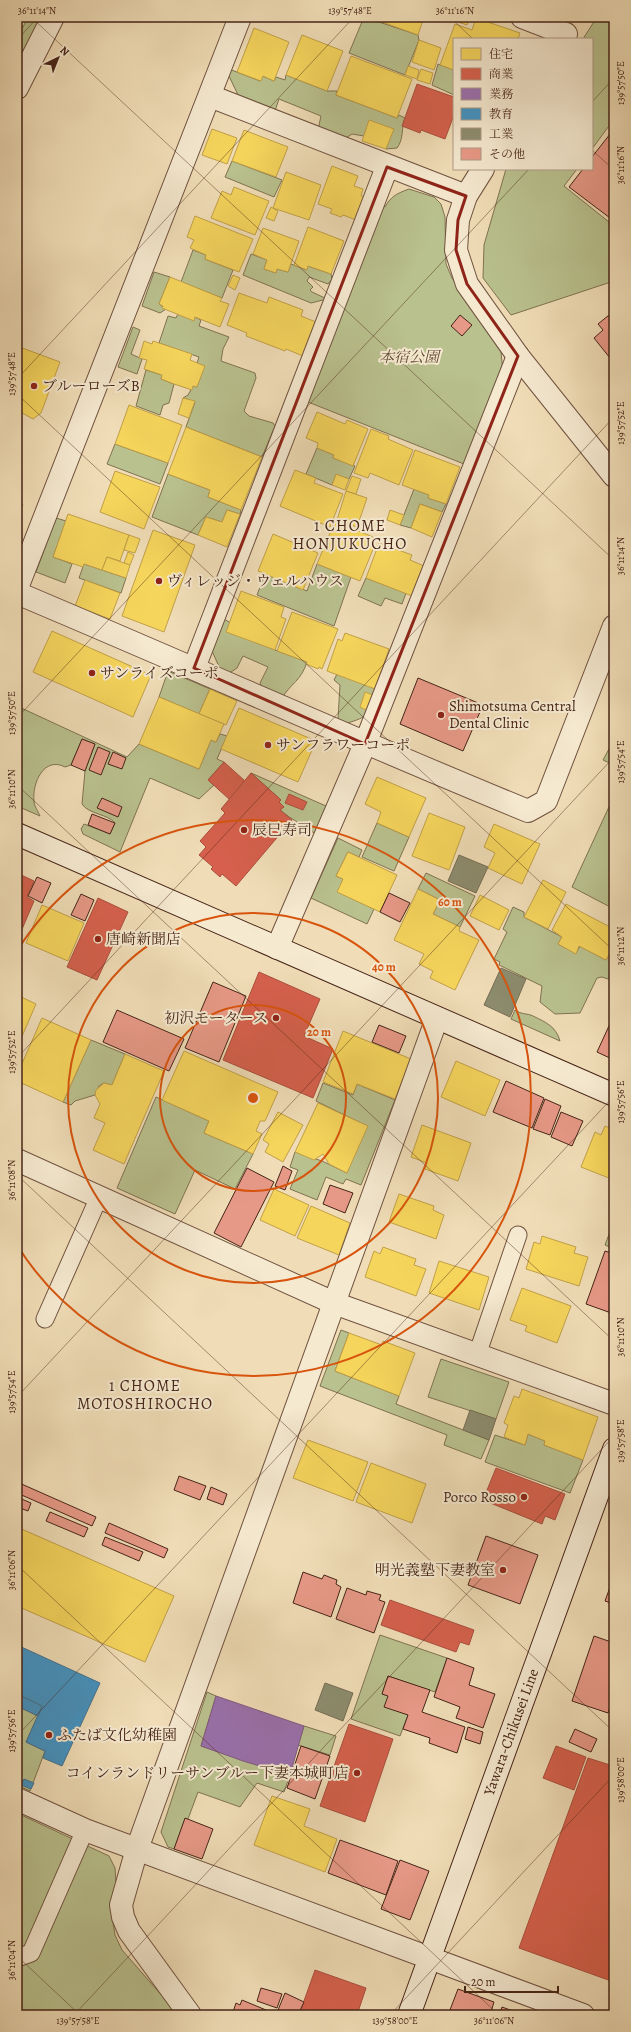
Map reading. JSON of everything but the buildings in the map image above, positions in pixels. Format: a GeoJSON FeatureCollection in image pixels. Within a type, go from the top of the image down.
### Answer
{"type":"FeatureCollection","features":[{"type":"Feature","properties":{"kind":"street"},"geometry":{"type":"LineString","coordinates":[[17,88],[53,17]]}},
{"type":"Feature","properties":{"kind":"street"},"geometry":{"type":"LineString","coordinates":[[17,588],[240,17]]}},
{"type":"Feature","properties":{"kind":"street"},"geometry":{"type":"LineString","coordinates":[[522,17],[566,34],[564,38]]}},
{"type":"Feature","properties":{"kind":"street"},"geometry":{"type":"LineString","coordinates":[[210,96],[387,167],[466,196]]}},
{"type":"Feature","properties":{"kind":"street"},"geometry":{"type":"LineString","coordinates":[[194,668],[387,167]]}},
{"type":"Feature","properties":{"kind":"street"},"geometry":{"type":"LineString","coordinates":[[482,170],[466,196],[458,220],[456,250],[467,284],[518,356],[614,476]]}},
{"type":"Feature","properties":{"kind":"street"},"geometry":{"type":"LineString","coordinates":[[277,948],[365,744],[518,356]]}},
{"type":"Feature","properties":{"kind":"street"},"geometry":{"type":"LineString","coordinates":[[17,593],[194,668],[365,744],[528,811],[546,801],[614,626]]}},
{"type":"Feature","properties":{"kind":"street"},"geometry":{"type":"LineString","coordinates":[[17,834],[614,1095]]}},
{"type":"Feature","properties":{"kind":"street"},"geometry":{"type":"LineString","coordinates":[[190,2015],[129,1931],[123,1917],[121,1904],[137,1849],[437,1018]]}},
{"type":"Feature","properties":{"kind":"street"},"geometry":{"type":"LineString","coordinates":[[17,1160],[334,1303],[614,1404]]}},
{"type":"Feature","properties":{"kind":"street","name":"Yawara-Chikusei Line"},"geometry":{"type":"LineString","coordinates":[[409,2015],[614,1449]]}},
{"type":"Feature","properties":{"kind":"street"},"geometry":{"type":"LineString","coordinates":[[17,1799],[85,1830],[583,2015]]}},
{"type":"Feature","properties":{"kind":"lane"},"geometry":{"type":"LineString","coordinates":[[45,1319],[99,1197]]}},
{"type":"Feature","properties":{"kind":"lane"},"geometry":{"type":"LineString","coordinates":[[477,1355],[518,1235]]}},
{"type":"Feature","properties":{"kind":"lane"},"geometry":{"type":"LineString","coordinates":[[17,1958],[31,1953],[85,1830]]}},
{"type":"Feature","properties":{"kind":"highlighted area"},"geometry":{"type":"Polygon","coordinates":[[[387,167],[466,196],[458,220],[456,250],[467,284],[518,356],[365,744],[194,668],[387,167]]]}},
{"type":"Feature","properties":{"kind":"green space"},"geometry":{"type":"Polygon","coordinates":[[[28,17],[44,17],[17,71],[17,39],[28,17]]]}},
{"type":"Feature","properties":{"kind":"green space"},"geometry":{"type":"Polygon","coordinates":[[[364,17],[418,35],[419,40],[405,75],[349,53],[364,17]]]}},
{"type":"Feature","properties":{"kind":"green space"},"geometry":{"type":"Polygon","coordinates":[[[597,17],[614,17],[614,119],[593,148],[593,38],[584,38],[597,17]]]}},
{"type":"Feature","properties":{"kind":"green space"},"geometry":{"type":"Polygon","coordinates":[[[438,64],[453,70],[453,95],[432,85],[438,64]]]}},
{"type":"Feature","properties":{"kind":"green space"},"geometry":{"type":"Polygon","coordinates":[[[229,69],[260,81],[263,76],[274,81],[276,77],[285,80],[286,75],[327,91],[337,91],[336,95],[397,118],[399,115],[405,118],[399,145],[397,148],[386,149],[393,129],[364,136],[352,134],[346,138],[320,128],[319,125],[321,116],[279,99],[275,111],[239,97],[228,74],[229,69]]]}},
{"type":"Feature","properties":{"kind":"green space"},"geometry":{"type":"Polygon","coordinates":[[[232,161],[282,180],[274,197],[225,177],[232,161]]]}},
{"type":"Feature","properties":{"kind":"green space"},"geometry":{"type":"Polygon","coordinates":[[[506,170],[576,170],[564,186],[614,226],[614,281],[511,315],[483,278],[484,245],[506,170]]]}},
{"type":"Feature","properties":{"kind":"green space","name":"本宿公園"},"geometry":{"type":"Polygon","coordinates":[[[409,189],[434,197],[441,204],[445,217],[446,264],[452,278],[501,352],[503,372],[464,464],[308,402],[383,206],[385,207],[395,195],[409,189]]]}},
{"type":"Feature","properties":{"kind":"green space"},"geometry":{"type":"Polygon","coordinates":[[[193,250],[206,255],[205,259],[233,270],[222,298],[181,282],[193,250]]]}},
{"type":"Feature","properties":{"kind":"green space"},"geometry":{"type":"Polygon","coordinates":[[[251,254],[267,260],[264,269],[276,273],[277,269],[288,272],[291,264],[306,270],[308,266],[331,274],[332,279],[328,284],[309,277],[307,281],[313,287],[310,290],[312,292],[327,299],[311,303],[243,275],[251,254]]]}},
{"type":"Feature","properties":{"kind":"green space"},"geometry":{"type":"Polygon","coordinates":[[[154,272],[170,277],[159,304],[166,309],[160,313],[142,306],[154,272]]]}},
{"type":"Feature","properties":{"kind":"green space"},"geometry":{"type":"Polygon","coordinates":[[[178,314],[194,320],[195,317],[201,320],[199,326],[229,337],[223,349],[221,361],[255,373],[256,378],[244,411],[249,416],[273,423],[275,426],[262,457],[186,427],[195,402],[183,398],[188,395],[193,386],[197,387],[204,366],[197,363],[199,357],[159,343],[168,316],[176,318],[178,314]]]}},
{"type":"Feature","properties":{"kind":"green space"},"geometry":{"type":"Polygon","coordinates":[[[133,327],[140,330],[131,354],[142,359],[137,374],[118,367],[133,327]]]}},
{"type":"Feature","properties":{"kind":"green space"},"geometry":{"type":"Polygon","coordinates":[[[146,370],[162,375],[161,379],[174,384],[169,403],[163,405],[160,415],[136,406],[146,370]]]}},
{"type":"Feature","properties":{"kind":"green space"},"geometry":{"type":"Polygon","coordinates":[[[115,444],[168,463],[160,484],[107,464],[115,444]]]}},
{"type":"Feature","properties":{"kind":"green space"},"geometry":{"type":"Polygon","coordinates":[[[317,448],[334,455],[333,458],[355,466],[349,479],[336,475],[332,485],[306,474],[317,448]]]}},
{"type":"Feature","properties":{"kind":"green space"},"geometry":{"type":"Polygon","coordinates":[[[168,474],[210,490],[208,497],[241,510],[240,514],[227,510],[222,522],[206,517],[198,535],[152,517],[168,474]]]}},
{"type":"Feature","properties":{"kind":"green space"},"geometry":{"type":"Polygon","coordinates":[[[414,489],[429,495],[428,498],[446,504],[442,512],[420,504],[411,528],[400,525],[414,489]]]}},
{"type":"Feature","properties":{"kind":"green space"},"geometry":{"type":"Polygon","coordinates":[[[56,518],[66,521],[53,557],[72,564],[65,583],[36,572],[56,518]]]}},
{"type":"Feature","properties":{"kind":"green space"},"geometry":{"type":"Polygon","coordinates":[[[84,564],[126,578],[121,593],[79,578],[84,564]]]}},
{"type":"Feature","properties":{"kind":"green space"},"geometry":{"type":"Polygon","coordinates":[[[317,564],[351,577],[334,626],[257,595],[265,574],[307,591],[317,564]]]}},
{"type":"Feature","properties":{"kind":"green space"},"geometry":{"type":"Polygon","coordinates":[[[366,578],[406,593],[402,604],[385,598],[381,606],[358,596],[366,578]]]}},
{"type":"Feature","properties":{"kind":"green space"},"geometry":{"type":"Polygon","coordinates":[[[224,619],[275,650],[307,662],[302,674],[282,698],[263,689],[260,683],[268,667],[243,656],[237,668],[231,672],[230,675],[221,671],[212,651],[224,619]]]}},
{"type":"Feature","properties":{"kind":"green space"},"geometry":{"type":"Polygon","coordinates":[[[168,671],[210,689],[199,714],[159,697],[168,671]]]}},
{"type":"Feature","properties":{"kind":"green space"},"geometry":{"type":"Polygon","coordinates":[[[337,674],[377,689],[370,709],[360,719],[344,724],[338,719],[340,685],[334,680],[337,674]]]}},
{"type":"Feature","properties":{"kind":"green space"},"geometry":{"type":"Polygon","coordinates":[[[17,706],[127,757],[139,744],[199,769],[211,740],[216,742],[220,734],[227,736],[217,759],[224,762],[208,780],[214,785],[199,799],[150,778],[120,852],[83,834],[81,829],[84,824],[110,834],[115,823],[108,818],[89,810],[82,804],[85,771],[95,744],[82,739],[71,765],[65,767],[51,765],[45,768],[41,773],[37,779],[34,794],[35,805],[40,816],[17,806],[17,706]]]}},
{"type":"Feature","properties":{"kind":"green space"},"geometry":{"type":"Polygon","coordinates":[[[609,749],[614,751],[614,765],[603,760],[609,749]]]}},
{"type":"Feature","properties":{"kind":"green space"},"geometry":{"type":"Polygon","coordinates":[[[251,773],[326,806],[317,835],[280,810],[283,807],[279,802],[281,800],[251,773]]]}},
{"type":"Feature","properties":{"kind":"green space"},"geometry":{"type":"Polygon","coordinates":[[[614,796],[614,909],[572,887],[614,796]]]}},
{"type":"Feature","properties":{"kind":"green space"},"geometry":{"type":"Polygon","coordinates":[[[377,823],[409,837],[394,871],[362,857],[377,823]]]}},
{"type":"Feature","properties":{"kind":"green space"},"geometry":{"type":"Polygon","coordinates":[[[338,838],[362,850],[359,857],[348,852],[336,876],[343,879],[338,892],[374,909],[367,924],[311,898],[338,838]]]}},
{"type":"Feature","properties":{"kind":"green space"},"geometry":{"type":"Polygon","coordinates":[[[426,873],[475,896],[460,927],[433,914],[440,900],[418,889],[426,873]]]}},
{"type":"Feature","properties":{"kind":"green space"},"geometry":{"type":"Polygon","coordinates":[[[513,907],[524,912],[524,917],[562,937],[558,944],[576,953],[580,946],[606,960],[614,946],[614,981],[602,977],[597,978],[580,1013],[555,1014],[540,1002],[542,986],[499,965],[500,962],[494,959],[507,932],[503,929],[513,907]]]}},
{"type":"Feature","properties":{"kind":"green space"},"geometry":{"type":"Polygon","coordinates":[[[515,1010],[520,1013],[529,1014],[550,1025],[556,1032],[560,1041],[511,1019],[515,1010]]]}},
{"type":"Feature","properties":{"kind":"green space"},"geometry":{"type":"Polygon","coordinates":[[[91,1040],[125,1054],[112,1085],[104,1083],[99,1086],[95,1095],[75,1101],[71,1105],[63,1102],[91,1040]]]}},
{"type":"Feature","properties":{"kind":"green space"},"geometry":{"type":"Polygon","coordinates":[[[323,1083],[353,1095],[357,1084],[395,1100],[361,1185],[346,1179],[343,1184],[326,1177],[317,1200],[290,1189],[298,1170],[290,1167],[295,1152],[322,1161],[347,1173],[365,1125],[316,1101],[323,1083]]]}},
{"type":"Feature","properties":{"kind":"green space"},"geometry":{"type":"Polygon","coordinates":[[[156,1097],[209,1121],[204,1133],[253,1154],[235,1189],[195,1170],[175,1214],[117,1188],[156,1097]]]}},
{"type":"Feature","properties":{"kind":"green space"},"geometry":{"type":"Polygon","coordinates":[[[614,1221],[614,1249],[605,1245],[614,1221]]]}},
{"type":"Feature","properties":{"kind":"green space"},"geometry":{"type":"Polygon","coordinates":[[[341,1330],[349,1333],[335,1371],[399,1396],[396,1404],[489,1440],[481,1459],[444,1445],[447,1435],[320,1386],[341,1330]]]}},
{"type":"Feature","properties":{"kind":"green space"},"geometry":{"type":"Polygon","coordinates":[[[441,1359],[509,1382],[496,1419],[428,1397],[441,1359]]]}},
{"type":"Feature","properties":{"kind":"green space"},"geometry":{"type":"Polygon","coordinates":[[[528,1434],[545,1441],[544,1445],[583,1460],[570,1493],[485,1462],[495,1435],[525,1445],[528,1434]]]}},
{"type":"Feature","properties":{"kind":"green space"},"geometry":{"type":"Polygon","coordinates":[[[380,1635],[447,1658],[435,1692],[388,1676],[382,1694],[388,1696],[408,1715],[400,1736],[351,1719],[380,1635]]]}},
{"type":"Feature","properties":{"kind":"green space"},"geometry":{"type":"Polygon","coordinates":[[[207,1692],[216,1696],[201,1746],[290,1775],[284,1792],[257,1783],[240,1807],[198,1792],[188,1819],[185,1819],[174,1849],[168,1847],[161,1832],[207,1692]]]}},
{"type":"Feature","properties":{"kind":"green space"},"geometry":{"type":"Polygon","coordinates":[[[17,1706],[38,1716],[26,1742],[45,1751],[30,1791],[17,1785],[17,1706]]]}},
{"type":"Feature","properties":{"kind":"green space"},"geometry":{"type":"Polygon","coordinates":[[[304,1726],[336,1736],[330,1755],[298,1745],[304,1726]]]}},
{"type":"Feature","properties":{"kind":"green space"},"geometry":{"type":"Polygon","coordinates":[[[17,1813],[109,1856],[115,1868],[116,1883],[111,1910],[115,1935],[122,1950],[164,1998],[176,2015],[17,2015],[17,1813]]]}},
{"type":"Feature","properties":{"kind":"place","name":"ブルーローズB"},"geometry":{"type":"Point","coordinates":[34,386]}},
{"type":"Feature","properties":{"kind":"place","name":"ヴィレッジ・ウェルハウス"},"geometry":{"type":"Point","coordinates":[159,581]}},
{"type":"Feature","properties":{"kind":"place","name":"サンライズコーポ"},"geometry":{"type":"Point","coordinates":[92,673]}},
{"type":"Feature","properties":{"kind":"place","name":"Shimotsuma Central Dental Clinic"},"geometry":{"type":"Point","coordinates":[441,715]}},
{"type":"Feature","properties":{"kind":"place","name":"サンフラワーコーポ"},"geometry":{"type":"Point","coordinates":[268,745]}},
{"type":"Feature","properties":{"kind":"place","name":"辰巳寿司"},"geometry":{"type":"Point","coordinates":[244,830]}},
{"type":"Feature","properties":{"kind":"place","name":"唐崎新聞店"},"geometry":{"type":"Point","coordinates":[98,939]}},
{"type":"Feature","properties":{"kind":"place","name":"初沢モータース"},"geometry":{"type":"Point","coordinates":[276,1018]}},
{"type":"Feature","properties":{"kind":"place","name":"Porco Rosso"},"geometry":{"type":"Point","coordinates":[524,1497]}},
{"type":"Feature","properties":{"kind":"place","name":"明光義塾下妻教室"},"geometry":{"type":"Point","coordinates":[503,1570]}},
{"type":"Feature","properties":{"kind":"place","name":"ふたば文化幼稚園"},"geometry":{"type":"Point","coordinates":[49,1735]}},
{"type":"Feature","properties":{"kind":"place","name":"コインランドリーサンブルー下妻本城町店"},"geometry":{"type":"Point","coordinates":[357,1773]}},
{"type":"Feature","properties":{"kind":"district","name":"1 CHOME HONJUKUCHO"},"geometry":{"type":"Point","coordinates":[350,534]}},
{"type":"Feature","properties":{"kind":"district","name":"1 CHOME MOTOSHIROCHO"},"geometry":{"type":"Point","coordinates":[145,1394]}}]}
